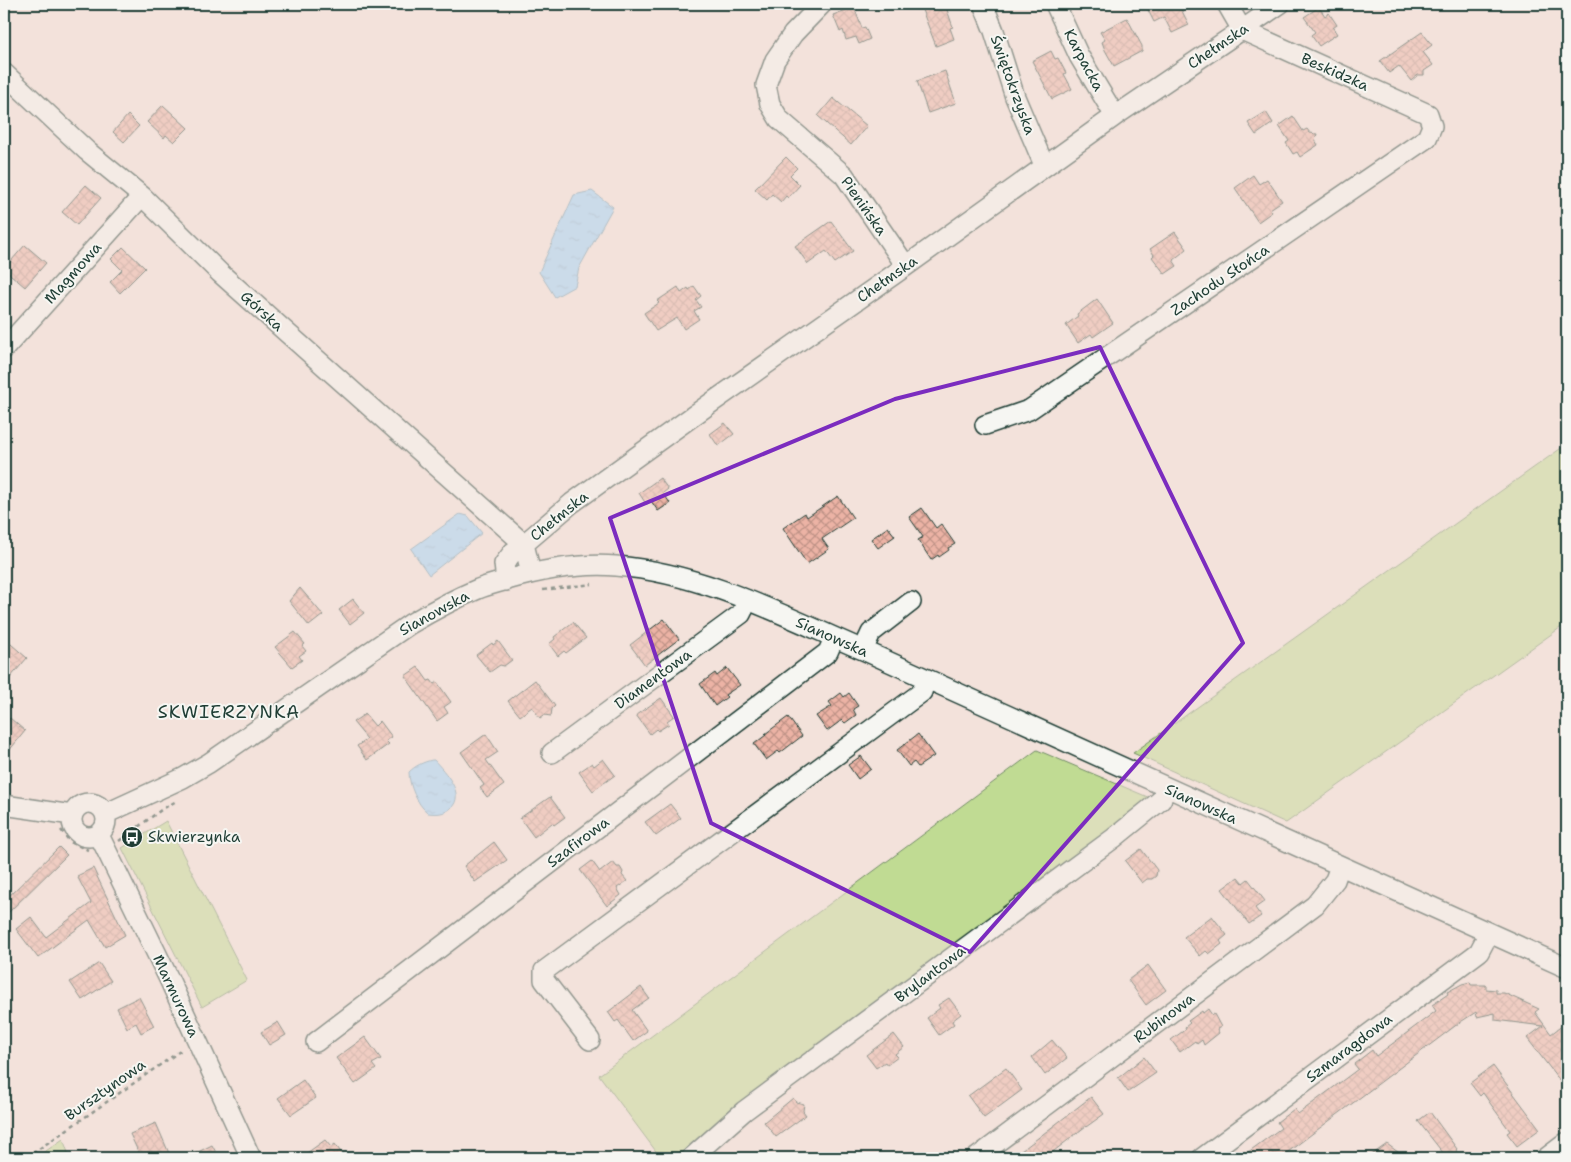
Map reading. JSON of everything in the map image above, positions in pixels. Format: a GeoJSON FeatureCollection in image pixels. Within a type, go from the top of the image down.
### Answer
{"type":"FeatureCollection","features":[{"type":"Feature","properties":{"kind":"street","name":"Pienińska"},"geometry":{"type":"LineString","coordinates":[[822,4],[794,34],[775,60],[766,85],[770,104],[779,119],[844,175],[906,266]]}},
{"type":"Feature","properties":{"kind":"street","name":"Świętokrzyska"},"geometry":{"type":"LineString","coordinates":[[983,4],[994,31],[1015,97],[1044,166]]}},
{"type":"Feature","properties":{"kind":"street","name":"Karpacka"},"geometry":{"type":"LineString","coordinates":[[1055,4],[1079,56],[1115,116]]}},
{"type":"Feature","properties":{"kind":"street"},"geometry":{"type":"LineString","coordinates":[[1227,4],[1242,30]]}},
{"type":"Feature","properties":{"kind":"street","name":"Chełmska"},"geometry":{"type":"LineString","coordinates":[[532,573],[524,544],[572,503],[1044,166],[1280,4]]}},
{"type":"Feature","properties":{"kind":"street","name":"Beskidzka"},"geometry":{"type":"LineString","coordinates":[[1242,30],[1428,114]]}},
{"type":"Feature","properties":{"kind":"street","name":"Górska"},"geometry":{"type":"LineString","coordinates":[[4,73],[87,151],[142,196],[220,273],[524,544]]}},
{"type":"Feature","properties":{"kind":"street","name":"Zachodu Słońca"},"geometry":{"type":"LineString","coordinates":[[985,425],[1029,410],[1427,138],[1432,126],[1428,114]]}},
{"type":"Feature","properties":{"kind":"street","name":"Magmowa"},"geometry":{"type":"LineString","coordinates":[[4,350],[142,196]]}},
{"type":"Feature","properties":{"kind":"street"},"geometry":{"type":"LineString","coordinates":[[506,581],[504,564],[513,552],[524,544]]}},
{"type":"Feature","properties":{"kind":"street","name":"Sianowska"},"geometry":{"type":"LineString","coordinates":[[106,814],[183,778],[210,763],[410,624],[445,604],[479,588],[532,573],[570,567],[616,566],[662,573],[711,586],[748,600],[864,650],[1567,968]]}},
{"type":"Feature","properties":{"kind":"street","name":"Diamentowa"},"geometry":{"type":"LineString","coordinates":[[552,753],[741,614],[748,600]]}},
{"type":"Feature","properties":{"kind":"street"},"geometry":{"type":"LineString","coordinates":[[864,650],[871,633],[911,602]]}},
{"type":"Feature","properties":{"kind":"street","name":"Szafirowa"},"geometry":{"type":"LineString","coordinates":[[316,1042],[828,652],[834,638]]}},
{"type":"Feature","properties":{"kind":"street"},"geometry":{"type":"LineString","coordinates":[[590,1040],[544,980],[544,972],[922,692],[926,679]]}},
{"type":"Feature","properties":{"kind":"street","name":"Brylantowa"},"geometry":{"type":"LineString","coordinates":[[691,1158],[744,1111],[1114,838],[1161,800],[1167,788]]}},
{"type":"Feature","properties":{"kind":"street"},"geometry":{"type":"LineString","coordinates":[[4,805],[65,820],[72,825],[76,832],[103,843],[106,814],[98,805],[87,803],[78,807],[65,820]]}},
{"type":"Feature","properties":{"kind":"street","name":"Marmurowa"},"geometry":{"type":"LineString","coordinates":[[103,843],[169,979],[252,1158]]}},
{"type":"Feature","properties":{"kind":"street","name":"Rubinowa"},"geometry":{"type":"LineString","coordinates":[[976,1158],[1315,904],[1335,880],[1340,866]]}},
{"type":"Feature","properties":{"kind":"street","name":"Szmaragdowa"},"geometry":{"type":"LineString","coordinates":[[1202,1158],[1479,952],[1489,933]]}},
{"type":"Feature","properties":{"kind":"street"},"geometry":{"type":"LineString","coordinates":[[1546,1158],[1567,1142]]}},
{"type":"Feature","properties":{"kind":"path"},"geometry":{"type":"LineString","coordinates":[[542,590],[595,584]]}},
{"type":"Feature","properties":{"kind":"path"},"geometry":{"type":"LineString","coordinates":[[65,820],[70,842],[93,851],[97,856],[103,843],[178,800]]}},
{"type":"Feature","properties":{"kind":"path","name":"Bursztynowa"},"geometry":{"type":"LineString","coordinates":[[26,1158],[196,1039]]}},
{"type":"Feature","properties":{"kind":"highlighted area"},"geometry":{"type":"Polygon","coordinates":[[[1100,347],[1243,643],[970,952],[711,823],[610,518],[895,399],[1100,347]]]}},
{"type":"Feature","properties":{"kind":"green space"},"geometry":{"type":"Polygon","coordinates":[[[1567,444],[1567,623],[1286,823],[1133,753],[1567,444]]]}},
{"type":"Feature","properties":{"kind":"green space"},"geometry":{"type":"Polygon","coordinates":[[[1037,750],[1150,798],[1150,806],[678,1158],[661,1158],[599,1075],[1037,750]]]}},
{"type":"Feature","properties":{"kind":"green space"},"geometry":{"type":"Polygon","coordinates":[[[166,821],[247,980],[202,1007],[122,848],[166,821]]]}},
{"type":"Feature","properties":{"kind":"green space"},"geometry":{"type":"Polygon","coordinates":[[[63,1139],[70,1158],[36,1158],[63,1139]]]}},
{"type":"Feature","properties":{"kind":"water"},"geometry":{"type":"Polygon","coordinates":[[[592,191],[613,207],[579,268],[575,286],[555,297],[539,272],[574,195],[592,191]]]}},
{"type":"Feature","properties":{"kind":"water"},"geometry":{"type":"Polygon","coordinates":[[[460,514],[468,516],[482,533],[429,575],[411,549],[460,514]]]}},
{"type":"Feature","properties":{"kind":"water"},"geometry":{"type":"Polygon","coordinates":[[[434,760],[452,783],[456,796],[451,808],[440,813],[428,813],[420,805],[414,794],[409,777],[409,772],[414,768],[434,760]]]}},
{"type":"Feature","properties":{"kind":"building"},"geometry":{"type":"Polygon","coordinates":[[[939,4],[945,4],[953,27],[950,28],[954,39],[936,46],[922,10],[939,4]]]}},
{"type":"Feature","properties":{"kind":"building"},"geometry":{"type":"Polygon","coordinates":[[[1145,4],[1192,4],[1181,9],[1189,25],[1172,33],[1164,17],[1154,22],[1145,4]]]}},
{"type":"Feature","properties":{"kind":"building"},"geometry":{"type":"Polygon","coordinates":[[[854,7],[862,28],[865,27],[870,39],[859,44],[856,37],[846,40],[843,30],[840,32],[833,15],[854,7]]]}},
{"type":"Feature","properties":{"kind":"building"},"geometry":{"type":"Polygon","coordinates":[[[1319,7],[1325,16],[1329,13],[1337,25],[1333,28],[1337,34],[1319,46],[1311,35],[1315,32],[1304,17],[1319,7]]]}},
{"type":"Feature","properties":{"kind":"building"},"geometry":{"type":"Polygon","coordinates":[[[1127,18],[1142,46],[1142,51],[1114,66],[1105,50],[1102,42],[1105,40],[1100,32],[1127,18]]]}},
{"type":"Feature","properties":{"kind":"building"},"geometry":{"type":"Polygon","coordinates":[[[1422,32],[1432,45],[1423,52],[1433,65],[1424,71],[1424,75],[1418,75],[1411,81],[1399,66],[1389,73],[1380,61],[1422,32]]]}},
{"type":"Feature","properties":{"kind":"building"},"geometry":{"type":"Polygon","coordinates":[[[1051,51],[1055,59],[1058,58],[1072,89],[1052,99],[1032,61],[1051,51]]]}},
{"type":"Feature","properties":{"kind":"building"},"geometry":{"type":"Polygon","coordinates":[[[945,71],[956,103],[928,113],[917,81],[945,71]]]}},
{"type":"Feature","properties":{"kind":"building"},"geometry":{"type":"Polygon","coordinates":[[[833,98],[867,126],[851,145],[818,116],[833,98]]]}},
{"type":"Feature","properties":{"kind":"building"},"geometry":{"type":"Polygon","coordinates":[[[163,105],[188,128],[174,142],[166,135],[164,138],[147,122],[163,105]]]}},
{"type":"Feature","properties":{"kind":"building"},"geometry":{"type":"Polygon","coordinates":[[[1266,112],[1273,123],[1256,135],[1248,123],[1266,112]]]}},
{"type":"Feature","properties":{"kind":"building"},"geometry":{"type":"Polygon","coordinates":[[[128,115],[139,126],[124,142],[113,132],[128,115]]]}},
{"type":"Feature","properties":{"kind":"building"},"geometry":{"type":"Polygon","coordinates":[[[1293,116],[1303,131],[1307,129],[1310,133],[1317,134],[1315,140],[1318,145],[1300,157],[1297,152],[1293,154],[1286,143],[1289,141],[1279,126],[1293,116]]]}},
{"type":"Feature","properties":{"kind":"building"},"geometry":{"type":"Polygon","coordinates":[[[786,157],[797,168],[790,175],[800,185],[788,198],[786,196],[781,202],[772,194],[767,200],[755,189],[786,157]]]}},
{"type":"Feature","properties":{"kind":"building"},"geometry":{"type":"Polygon","coordinates":[[[1253,175],[1259,184],[1267,179],[1282,201],[1270,209],[1272,212],[1258,222],[1235,188],[1253,175]]]}},
{"type":"Feature","properties":{"kind":"building"},"geometry":{"type":"Polygon","coordinates":[[[86,185],[101,198],[77,225],[62,212],[86,185]]]}},
{"type":"Feature","properties":{"kind":"building"},"geometry":{"type":"Polygon","coordinates":[[[831,221],[853,251],[835,263],[826,251],[808,264],[795,246],[831,221]]]}},
{"type":"Feature","properties":{"kind":"building"},"geometry":{"type":"Polygon","coordinates":[[[1175,232],[1187,249],[1173,260],[1177,266],[1165,274],[1152,257],[1154,255],[1150,249],[1175,232]]]}},
{"type":"Feature","properties":{"kind":"building"},"geometry":{"type":"Polygon","coordinates":[[[25,245],[46,263],[25,287],[4,269],[25,245]]]}},
{"type":"Feature","properties":{"kind":"building"},"geometry":{"type":"Polygon","coordinates":[[[123,247],[145,268],[120,293],[110,282],[122,270],[111,259],[123,247]]]}},
{"type":"Feature","properties":{"kind":"building"},"geometry":{"type":"Polygon","coordinates":[[[694,286],[701,296],[696,300],[701,307],[694,311],[699,319],[684,329],[677,318],[656,331],[644,313],[659,303],[657,301],[678,287],[681,293],[694,286]]]}},
{"type":"Feature","properties":{"kind":"building"},"geometry":{"type":"Polygon","coordinates":[[[1097,299],[1113,323],[1093,337],[1091,334],[1078,343],[1066,325],[1097,299]]]}},
{"type":"Feature","properties":{"kind":"building"},"geometry":{"type":"Polygon","coordinates":[[[725,423],[734,434],[718,446],[710,434],[725,423]]]}},
{"type":"Feature","properties":{"kind":"building"},"geometry":{"type":"Polygon","coordinates":[[[660,478],[668,489],[663,493],[670,503],[658,511],[651,501],[646,504],[639,493],[660,478]]]}},
{"type":"Feature","properties":{"kind":"building"},"geometry":{"type":"Polygon","coordinates":[[[838,496],[853,518],[822,539],[829,549],[807,564],[783,528],[805,513],[807,517],[838,496]]]}},
{"type":"Feature","properties":{"kind":"building"},"geometry":{"type":"Polygon","coordinates":[[[922,508],[936,528],[941,524],[955,544],[939,557],[938,555],[931,560],[918,540],[923,537],[909,517],[922,508]]]}},
{"type":"Feature","properties":{"kind":"building"},"geometry":{"type":"Polygon","coordinates":[[[888,527],[895,536],[878,548],[871,539],[888,527]]]}},
{"type":"Feature","properties":{"kind":"building"},"geometry":{"type":"Polygon","coordinates":[[[300,588],[323,615],[309,626],[289,601],[300,588]]]}},
{"type":"Feature","properties":{"kind":"building"},"geometry":{"type":"Polygon","coordinates":[[[353,599],[364,613],[350,624],[339,610],[353,599]]]}},
{"type":"Feature","properties":{"kind":"building"},"geometry":{"type":"Polygon","coordinates":[[[664,619],[679,639],[645,665],[630,645],[664,619]]]}},
{"type":"Feature","properties":{"kind":"building"},"geometry":{"type":"Polygon","coordinates":[[[573,622],[586,638],[566,653],[564,651],[558,656],[549,644],[555,639],[554,637],[573,622]]]}},
{"type":"Feature","properties":{"kind":"building"},"geometry":{"type":"Polygon","coordinates":[[[295,632],[305,644],[302,646],[306,651],[299,656],[302,660],[292,667],[275,647],[295,632]]]}},
{"type":"Feature","properties":{"kind":"building"},"geometry":{"type":"Polygon","coordinates":[[[4,638],[27,658],[4,685],[4,638]]]}},
{"type":"Feature","properties":{"kind":"building"},"geometry":{"type":"Polygon","coordinates":[[[498,641],[512,660],[490,672],[476,655],[492,643],[493,645],[498,641]]]}},
{"type":"Feature","properties":{"kind":"building"},"geometry":{"type":"Polygon","coordinates":[[[418,667],[428,681],[431,680],[434,684],[437,682],[451,702],[444,707],[448,713],[437,721],[405,676],[418,667]]]}},
{"type":"Feature","properties":{"kind":"building"},"geometry":{"type":"Polygon","coordinates":[[[727,668],[740,685],[725,695],[727,697],[715,706],[700,684],[715,673],[717,676],[727,668]]]}},
{"type":"Feature","properties":{"kind":"building"},"geometry":{"type":"Polygon","coordinates":[[[535,680],[555,706],[552,709],[551,716],[544,715],[540,718],[532,707],[520,716],[508,701],[535,680]]]}},
{"type":"Feature","properties":{"kind":"building"},"geometry":{"type":"Polygon","coordinates":[[[841,693],[844,697],[849,693],[858,706],[853,709],[856,715],[845,723],[842,720],[827,731],[816,716],[832,706],[829,702],[841,693]]]}},
{"type":"Feature","properties":{"kind":"building"},"geometry":{"type":"Polygon","coordinates":[[[661,698],[674,716],[667,721],[669,724],[658,731],[656,729],[650,734],[636,715],[661,698]]]}},
{"type":"Feature","properties":{"kind":"building"},"geometry":{"type":"Polygon","coordinates":[[[365,714],[375,726],[380,721],[392,737],[386,741],[389,744],[367,760],[357,746],[367,739],[353,722],[365,714]]]}},
{"type":"Feature","properties":{"kind":"building"},"geometry":{"type":"Polygon","coordinates":[[[788,717],[802,736],[780,753],[778,751],[766,760],[754,744],[788,717]]]}},
{"type":"Feature","properties":{"kind":"building"},"geometry":{"type":"Polygon","coordinates":[[[10,718],[25,731],[4,757],[4,725],[10,718]]]}},
{"type":"Feature","properties":{"kind":"building"},"geometry":{"type":"Polygon","coordinates":[[[486,734],[498,752],[486,760],[504,785],[487,797],[480,788],[484,785],[461,752],[486,734]]]}},
{"type":"Feature","properties":{"kind":"building"},"geometry":{"type":"Polygon","coordinates":[[[918,734],[934,756],[918,767],[914,762],[909,766],[897,750],[918,734]]]}},
{"type":"Feature","properties":{"kind":"building"},"geometry":{"type":"Polygon","coordinates":[[[861,756],[871,769],[858,779],[848,765],[861,756]]]}},
{"type":"Feature","properties":{"kind":"building"},"geometry":{"type":"Polygon","coordinates":[[[603,759],[615,775],[593,791],[579,772],[592,763],[594,766],[603,759]]]}},
{"type":"Feature","properties":{"kind":"building"},"geometry":{"type":"Polygon","coordinates":[[[550,797],[565,817],[554,825],[552,823],[534,837],[520,818],[550,797]]]}},
{"type":"Feature","properties":{"kind":"building"},"geometry":{"type":"Polygon","coordinates":[[[670,804],[681,818],[656,836],[645,822],[670,804]]]}},
{"type":"Feature","properties":{"kind":"building"},"geometry":{"type":"Polygon","coordinates":[[[494,842],[507,860],[475,882],[464,866],[494,842]]]}},
{"type":"Feature","properties":{"kind":"building"},"geometry":{"type":"Polygon","coordinates":[[[59,847],[67,855],[4,917],[4,901],[59,847]]]}},
{"type":"Feature","properties":{"kind":"building"},"geometry":{"type":"Polygon","coordinates":[[[1141,849],[1157,870],[1156,876],[1142,883],[1125,861],[1141,849]]]}},
{"type":"Feature","properties":{"kind":"building"},"geometry":{"type":"Polygon","coordinates":[[[592,861],[600,872],[613,862],[617,867],[620,867],[623,872],[622,875],[627,881],[617,888],[621,895],[607,906],[580,870],[592,861]]]}},
{"type":"Feature","properties":{"kind":"building"},"geometry":{"type":"Polygon","coordinates":[[[93,868],[125,935],[105,947],[89,920],[38,958],[16,929],[31,917],[46,937],[91,903],[77,876],[93,868]]]}},
{"type":"Feature","properties":{"kind":"building"},"geometry":{"type":"Polygon","coordinates":[[[1238,877],[1243,883],[1248,879],[1265,901],[1255,908],[1261,916],[1249,924],[1222,889],[1238,877]]]}},
{"type":"Feature","properties":{"kind":"building"},"geometry":{"type":"Polygon","coordinates":[[[1212,916],[1227,935],[1220,941],[1222,944],[1209,954],[1206,951],[1200,956],[1184,937],[1212,916]]]}},
{"type":"Feature","properties":{"kind":"building"},"geometry":{"type":"Polygon","coordinates":[[[99,963],[111,981],[82,1000],[70,982],[99,963]]]}},
{"type":"Feature","properties":{"kind":"building"},"geometry":{"type":"Polygon","coordinates":[[[1148,965],[1166,990],[1146,1005],[1128,980],[1148,965]]]}},
{"type":"Feature","properties":{"kind":"building"},"geometry":{"type":"Polygon","coordinates":[[[1470,982],[1471,985],[1486,985],[1486,989],[1496,990],[1496,993],[1504,993],[1539,1009],[1535,1012],[1551,1034],[1567,1022],[1567,1076],[1560,1081],[1527,1038],[1543,1026],[1495,1020],[1495,1013],[1477,1017],[1476,1012],[1280,1158],[1240,1158],[1281,1128],[1277,1122],[1294,1109],[1298,1114],[1358,1069],[1354,1064],[1372,1050],[1376,1056],[1436,1011],[1432,1005],[1448,994],[1447,992],[1470,982]]]}},
{"type":"Feature","properties":{"kind":"building"},"geometry":{"type":"Polygon","coordinates":[[[641,987],[649,998],[632,1010],[647,1031],[633,1041],[618,1020],[615,1022],[608,1012],[641,987]]]}},
{"type":"Feature","properties":{"kind":"building"},"geometry":{"type":"Polygon","coordinates":[[[139,997],[154,1026],[141,1033],[136,1023],[127,1028],[117,1008],[139,997]]]}},
{"type":"Feature","properties":{"kind":"building"},"geometry":{"type":"Polygon","coordinates":[[[949,998],[961,1014],[952,1021],[954,1024],[939,1035],[927,1018],[940,1008],[938,1005],[949,998]]]}},
{"type":"Feature","properties":{"kind":"building"},"geometry":{"type":"Polygon","coordinates":[[[1208,1009],[1212,1015],[1214,1014],[1221,1027],[1217,1029],[1219,1033],[1204,1045],[1202,1040],[1197,1044],[1195,1041],[1180,1052],[1171,1040],[1186,1029],[1185,1027],[1190,1023],[1188,1021],[1208,1009]]]}},
{"type":"Feature","properties":{"kind":"building"},"geometry":{"type":"Polygon","coordinates":[[[278,1022],[286,1035],[269,1045],[261,1032],[278,1022]]]}},
{"type":"Feature","properties":{"kind":"building"},"geometry":{"type":"Polygon","coordinates":[[[894,1034],[904,1047],[895,1054],[898,1057],[887,1065],[885,1062],[876,1068],[866,1055],[894,1034]]]}},
{"type":"Feature","properties":{"kind":"building"},"geometry":{"type":"Polygon","coordinates":[[[365,1037],[381,1059],[372,1064],[376,1069],[355,1084],[336,1058],[365,1037]]]}},
{"type":"Feature","properties":{"kind":"building"},"geometry":{"type":"Polygon","coordinates":[[[1052,1040],[1067,1058],[1045,1075],[1032,1057],[1052,1040]]]}},
{"type":"Feature","properties":{"kind":"building"},"geometry":{"type":"Polygon","coordinates":[[[1144,1057],[1156,1073],[1128,1092],[1118,1078],[1144,1057]]]}},
{"type":"Feature","properties":{"kind":"building"},"geometry":{"type":"Polygon","coordinates":[[[1493,1066],[1540,1129],[1517,1146],[1507,1133],[1510,1131],[1483,1093],[1480,1096],[1470,1083],[1493,1066]]]}},
{"type":"Feature","properties":{"kind":"building"},"geometry":{"type":"Polygon","coordinates":[[[1006,1068],[1022,1090],[984,1118],[968,1096],[1006,1068]]]}},
{"type":"Feature","properties":{"kind":"building"},"geometry":{"type":"Polygon","coordinates":[[[303,1080],[316,1098],[291,1115],[278,1098],[303,1080]]]}},
{"type":"Feature","properties":{"kind":"building"},"geometry":{"type":"Polygon","coordinates":[[[1091,1097],[1104,1114],[1045,1158],[1012,1158],[1091,1097]]]}},
{"type":"Feature","properties":{"kind":"building"},"geometry":{"type":"Polygon","coordinates":[[[793,1098],[796,1102],[804,1104],[803,1111],[806,1115],[776,1137],[764,1122],[793,1098]]]}},
{"type":"Feature","properties":{"kind":"building"},"geometry":{"type":"Polygon","coordinates":[[[1430,1112],[1462,1158],[1447,1158],[1418,1121],[1430,1112]]]}},
{"type":"Feature","properties":{"kind":"building"},"geometry":{"type":"Polygon","coordinates":[[[156,1123],[171,1158],[141,1158],[130,1134],[156,1123]]]}},
{"type":"Feature","properties":{"kind":"building"},"geometry":{"type":"Polygon","coordinates":[[[325,1140],[331,1147],[335,1144],[345,1158],[300,1158],[325,1140]]]}},
{"type":"Feature","properties":{"kind":"building"},"geometry":{"type":"Polygon","coordinates":[[[1387,1144],[1406,1158],[1367,1158],[1387,1144]]]}},
{"type":"Feature","properties":{"kind":"building"},"geometry":{"type":"Polygon","coordinates":[[[212,1145],[219,1158],[186,1158],[212,1145]]]}},
{"type":"Feature","properties":{"kind":"place","name":"Skwierzynka"},"geometry":{"type":"Point","coordinates":[132,837]}},
{"type":"Feature","properties":{"kind":"district","name":"SKWIERZYNKA"},"geometry":{"type":"Point","coordinates":[229,712]}}]}
